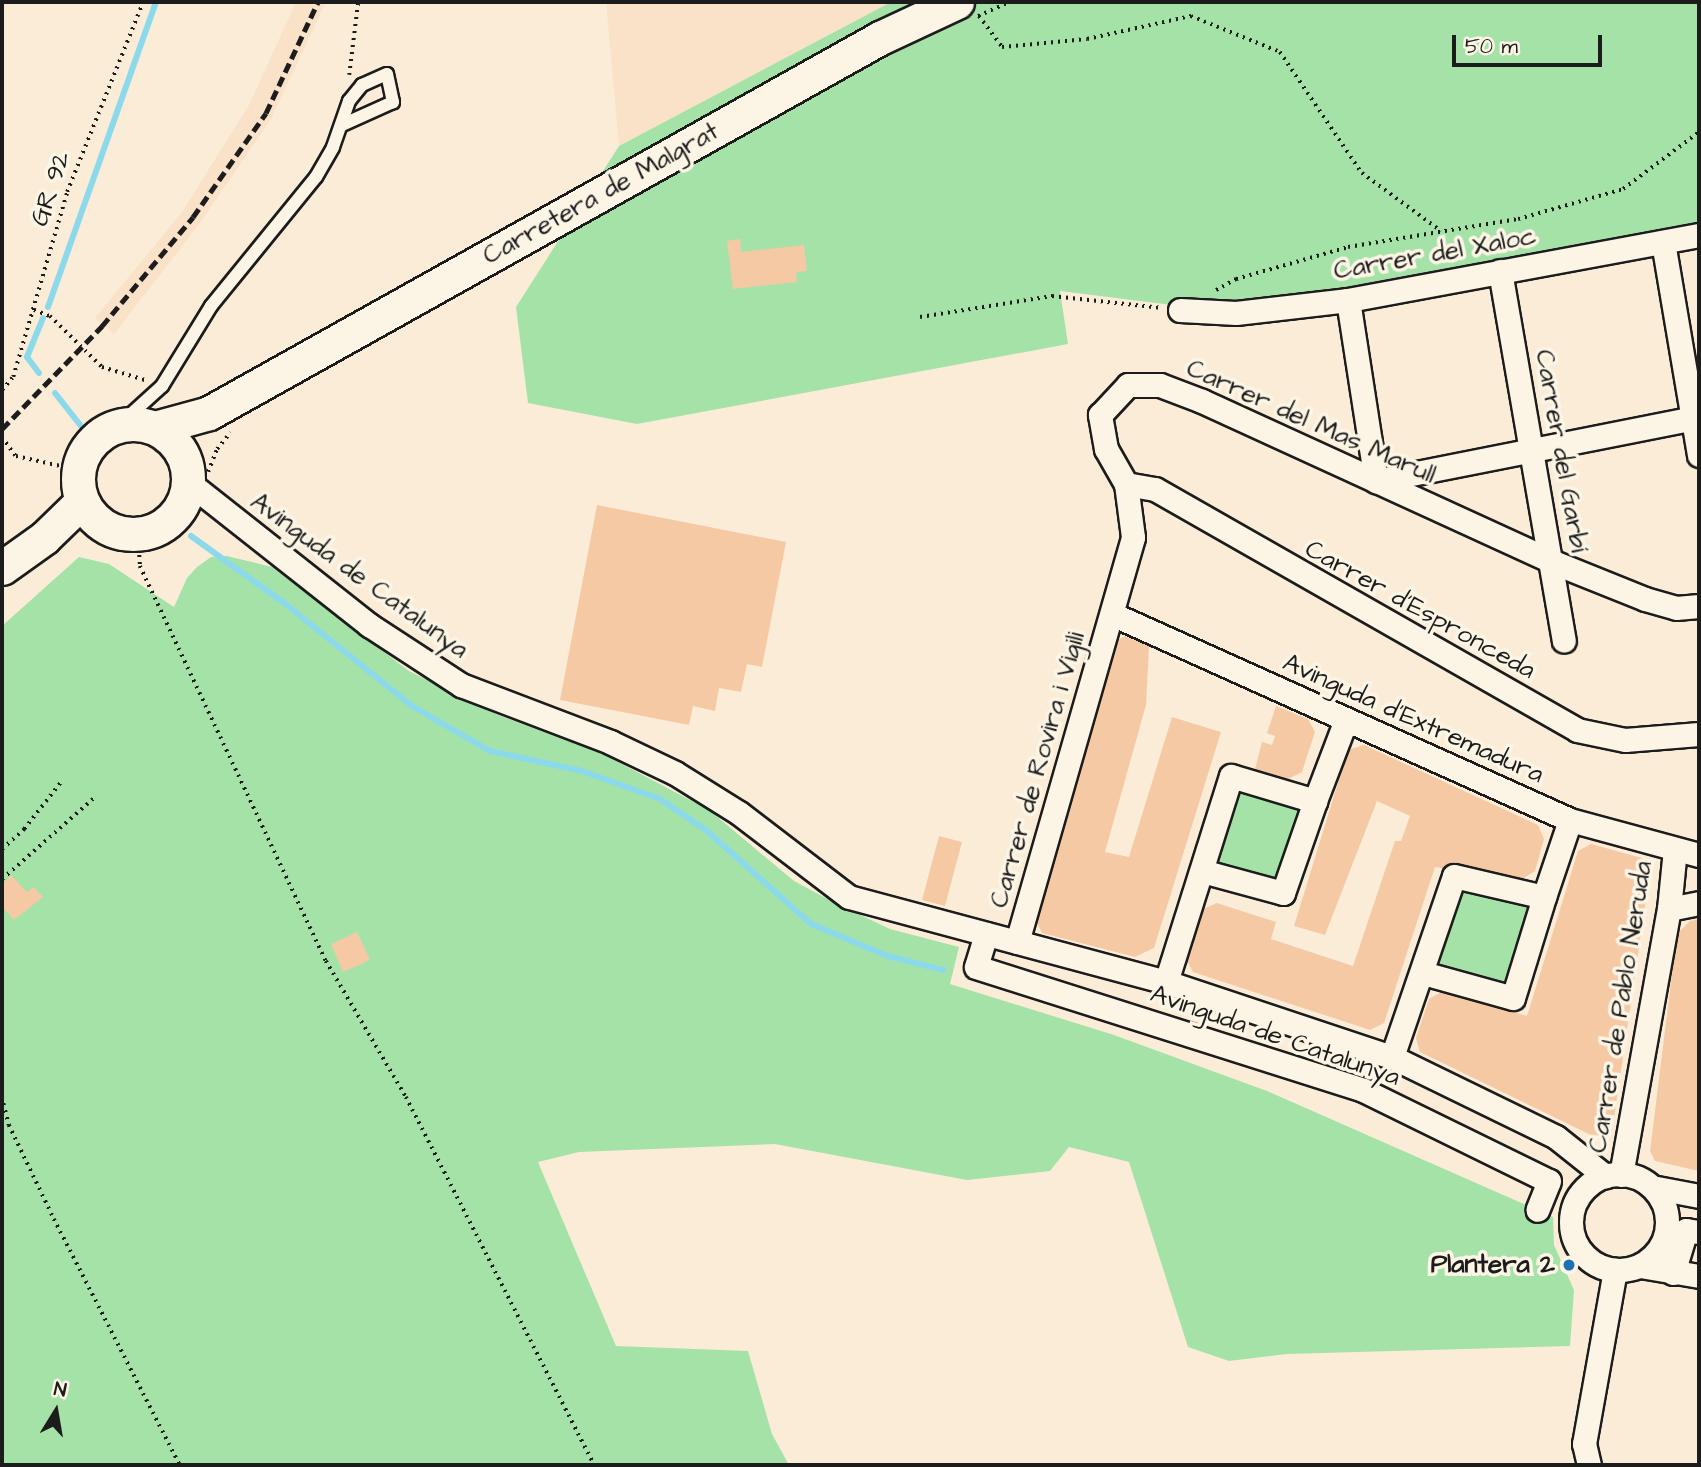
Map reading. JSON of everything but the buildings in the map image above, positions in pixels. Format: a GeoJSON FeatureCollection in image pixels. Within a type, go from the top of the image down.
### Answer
{"type":"FeatureCollection","features":[{"type":"Feature","properties":{"kind":"street","name":"Carretera de Malgrat"},"geometry":{"type":"LineString","coordinates":[[155,428],[209,413],[868,45],[968,13]]}},
{"type":"Feature","properties":{"kind":"street","name":"Carrer del Xaloc"},"geometry":{"type":"LineString","coordinates":[[1180,310],[1236,313],[1348,300],[1699,235]]}},
{"type":"Feature","properties":{"kind":"street"},"geometry":{"type":"LineString","coordinates":[[1663,242],[1696,418],[1699,455]]}},
{"type":"Feature","properties":{"kind":"street","name":"Carrer del Garbí"},"geometry":{"type":"LineString","coordinates":[[1500,271],[1553,562],[1564,641]]}},
{"type":"Feature","properties":{"kind":"street"},"geometry":{"type":"LineString","coordinates":[[1348,300],[1376,481],[1696,418]]}},
{"type":"Feature","properties":{"kind":"street","name":"Carrer del Mas Marull"},"geometry":{"type":"LineString","coordinates":[[1112,614],[1133,537],[1126,484],[1106,449],[1100,415],[1128,385],[1160,385],[1202,401],[1553,562],[1645,599],[1676,608],[1699,606]]}},
{"type":"Feature","properties":{"kind":"street","name":"Carretera de Malgrat"},"geometry":{"type":"LineString","coordinates":[[191,481],[247,392]]}},
{"type":"Feature","properties":{"kind":"street"},"geometry":{"type":"LineString","coordinates":[[2,568],[44,538],[86,498],[94,439],[118,425],[155,428],[172,439],[191,481],[169,521],[138,534],[118,532],[86,498]]}},
{"type":"Feature","properties":{"kind":"street","name":"Avinguda de Catalunya"},"geometry":{"type":"LineString","coordinates":[[191,481],[224,513],[273,545],[369,625],[461,685],[610,742],[675,774],[740,813],[849,897],[1166,982],[1392,1057],[1556,1137],[1613,1175]]}},
{"type":"Feature","properties":{"kind":"street","name":"Carrer d'Espronceda"},"geometry":{"type":"LineString","coordinates":[[1126,484],[1155,489],[1577,730],[1625,740],[1699,734]]}},
{"type":"Feature","properties":{"kind":"street","name":"Avinguda d'Extremadura"},"geometry":{"type":"LineString","coordinates":[[1112,614],[1570,820],[1699,855]]}},
{"type":"Feature","properties":{"kind":"street","name":"Carrer de Rovira i Vigili"},"geometry":{"type":"LineString","coordinates":[[1017,942],[1112,614]]}},
{"type":"Feature","properties":{"kind":"street"},"geometry":{"type":"LineString","coordinates":[[1202,871],[1283,893],[1346,720]]}},
{"type":"Feature","properties":{"kind":"street"},"geometry":{"type":"LineString","coordinates":[[1166,982],[1231,776],[1315,801]]}},
{"type":"Feature","properties":{"kind":"street"},"geometry":{"type":"LineString","coordinates":[[1423,973],[1513,998],[1570,820]]}},
{"type":"Feature","properties":{"kind":"street","name":"Carrer de Pablo Neruda"},"geometry":{"type":"LineString","coordinates":[[1613,1175],[1669,909],[1675,849]]}},
{"type":"Feature","properties":{"kind":"street"},"geometry":{"type":"LineString","coordinates":[[1392,1057],[1423,973],[1454,876],[1544,897]]}},
{"type":"Feature","properties":{"kind":"street"},"geometry":{"type":"LineString","coordinates":[[1669,909],[1699,903]]}},
{"type":"Feature","properties":{"kind":"street","name":"Avinguda de Catalunya"},"geometry":{"type":"LineString","coordinates":[[986,934],[976,967],[1363,1090],[1549,1181],[1537,1210]]}},
{"type":"Feature","properties":{"kind":"street"},"geometry":{"type":"LineString","coordinates":[[1699,1196],[1657,1188],[1635,1176],[1613,1175],[1577,1196],[1571,1213],[1572,1235],[1581,1253],[1615,1270],[1640,1266],[1699,1276]]}},
{"type":"Feature","properties":{"kind":"street"},"geometry":{"type":"LineString","coordinates":[[1640,1266],[1658,1251],[1668,1229],[1666,1209],[1657,1188]]}},
{"type":"Feature","properties":{"kind":"street"},"geometry":{"type":"LineString","coordinates":[[1673,1273],[1686,1230],[1699,1232]]}},
{"type":"Feature","properties":{"kind":"street"},"geometry":{"type":"LineString","coordinates":[[1589,1465],[1584,1444],[1615,1270]]}},
{"type":"Feature","properties":{"kind":"lane"},"geometry":{"type":"LineString","coordinates":[[118,425],[162,386],[211,306],[316,177],[342,125],[349,101],[362,85],[387,74],[393,102],[342,125]]}},
{"type":"Feature","properties":{"kind":"path","name":"GR 92"},"geometry":{"type":"LineString","coordinates":[[2,390],[13,377],[67,192],[143,2]]}},
{"type":"Feature","properties":{"kind":"path"},"geometry":{"type":"LineString","coordinates":[[349,101],[351,43],[358,2]]}},
{"type":"Feature","properties":{"kind":"path"},"geometry":{"type":"LineString","coordinates":[[968,13],[1010,2]]}},
{"type":"Feature","properties":{"kind":"path"},"geometry":{"type":"LineString","coordinates":[[968,13],[1002,47],[1087,39],[1191,16],[1280,52],[1362,173],[1441,230]]}},
{"type":"Feature","properties":{"kind":"path"},"geometry":{"type":"LineString","coordinates":[[1213,292],[1236,279],[1348,247],[1518,219],[1623,189],[1699,132]]}},
{"type":"Feature","properties":{"kind":"path"},"geometry":{"type":"LineString","coordinates":[[920,317],[1052,296],[1180,310]]}},
{"type":"Feature","properties":{"kind":"path"},"geometry":{"type":"LineString","coordinates":[[34,310],[50,316],[102,367],[162,386]]}},
{"type":"Feature","properties":{"kind":"path"},"geometry":{"type":"LineString","coordinates":[[191,481],[235,427]]}},
{"type":"Feature","properties":{"kind":"path"},"geometry":{"type":"LineString","coordinates":[[2,437],[16,457],[86,498]]}},
{"type":"Feature","properties":{"kind":"path"},"geometry":{"type":"LineString","coordinates":[[138,534],[140,566],[326,961],[406,1097],[594,1465]]}},
{"type":"Feature","properties":{"kind":"path"},"geometry":{"type":"LineString","coordinates":[[2,849],[24,829],[61,782]]}},
{"type":"Feature","properties":{"kind":"path"},"geometry":{"type":"LineString","coordinates":[[2,878],[95,797]]}},
{"type":"Feature","properties":{"kind":"path"},"geometry":{"type":"LineString","coordinates":[[2,1097],[9,1125],[60,1231],[180,1465]]}},
{"type":"Feature","properties":{"kind":"shaded area"},"geometry":{"type":"Polygon","coordinates":[[[296,2],[326,2],[271,119],[198,226],[114,334],[95,318],[182,212],[249,105],[296,2]]]}},
{"type":"Feature","properties":{"kind":"shaded area"},"geometry":{"type":"Polygon","coordinates":[[[606,2],[891,2],[619,146],[606,2]]]}},
{"type":"Feature","properties":{"kind":"green space"},"geometry":{"type":"Polygon","coordinates":[[[891,2],[1699,2],[1699,235],[1236,313],[1060,291],[1068,344],[637,424],[528,403],[516,307],[619,146],[891,2]]]}},
{"type":"Feature","properties":{"kind":"green space"},"geometry":{"type":"Polygon","coordinates":[[[227,556],[272,567],[409,671],[498,715],[601,753],[709,810],[794,881],[837,904],[890,929],[959,947],[950,984],[1114,1035],[1267,1091],[1553,1217],[1554,1245],[1574,1290],[1570,1346],[1287,1354],[1229,1361],[1188,1347],[1129,1162],[1069,1147],[1050,1171],[967,1180],[775,1144],[579,1152],[538,1162],[616,1346],[748,1351],[772,1434],[789,1465],[2,1465],[2,626],[79,557],[109,564],[174,607],[187,578],[197,567],[211,557],[227,556]]]}},
{"type":"Feature","properties":{"kind":"green space"},"geometry":{"type":"Polygon","coordinates":[[[1237,778],[1315,801],[1285,893],[1202,871],[1237,778]]]}},
{"type":"Feature","properties":{"kind":"green space"},"geometry":{"type":"Polygon","coordinates":[[[1454,876],[1544,897],[1513,998],[1423,973],[1454,876]]]}},
{"type":"Feature","properties":{"kind":"waterway"},"geometry":{"type":"LineString","coordinates":[[48,307],[156,2]]}},
{"type":"Feature","properties":{"kind":"waterway"},"geometry":{"type":"LineString","coordinates":[[39,373],[27,357],[43,318]]}},
{"type":"Feature","properties":{"kind":"waterway"},"geometry":{"type":"LineString","coordinates":[[55,393],[81,426]]}},
{"type":"Feature","properties":{"kind":"waterway"},"geometry":{"type":"LineString","coordinates":[[191,536],[283,602],[412,706],[490,751],[582,771],[660,799],[707,831],[811,924],[888,956],[943,970]]}},
{"type":"Feature","properties":{"kind":"railway"},"geometry":{"type":"LineString","coordinates":[[2,429],[102,326],[193,217],[266,113],[318,2]]}},
{"type":"Feature","properties":{"kind":"place","name":"Plantera 2"},"geometry":{"type":"Point","coordinates":[1569,1265]}}]}
